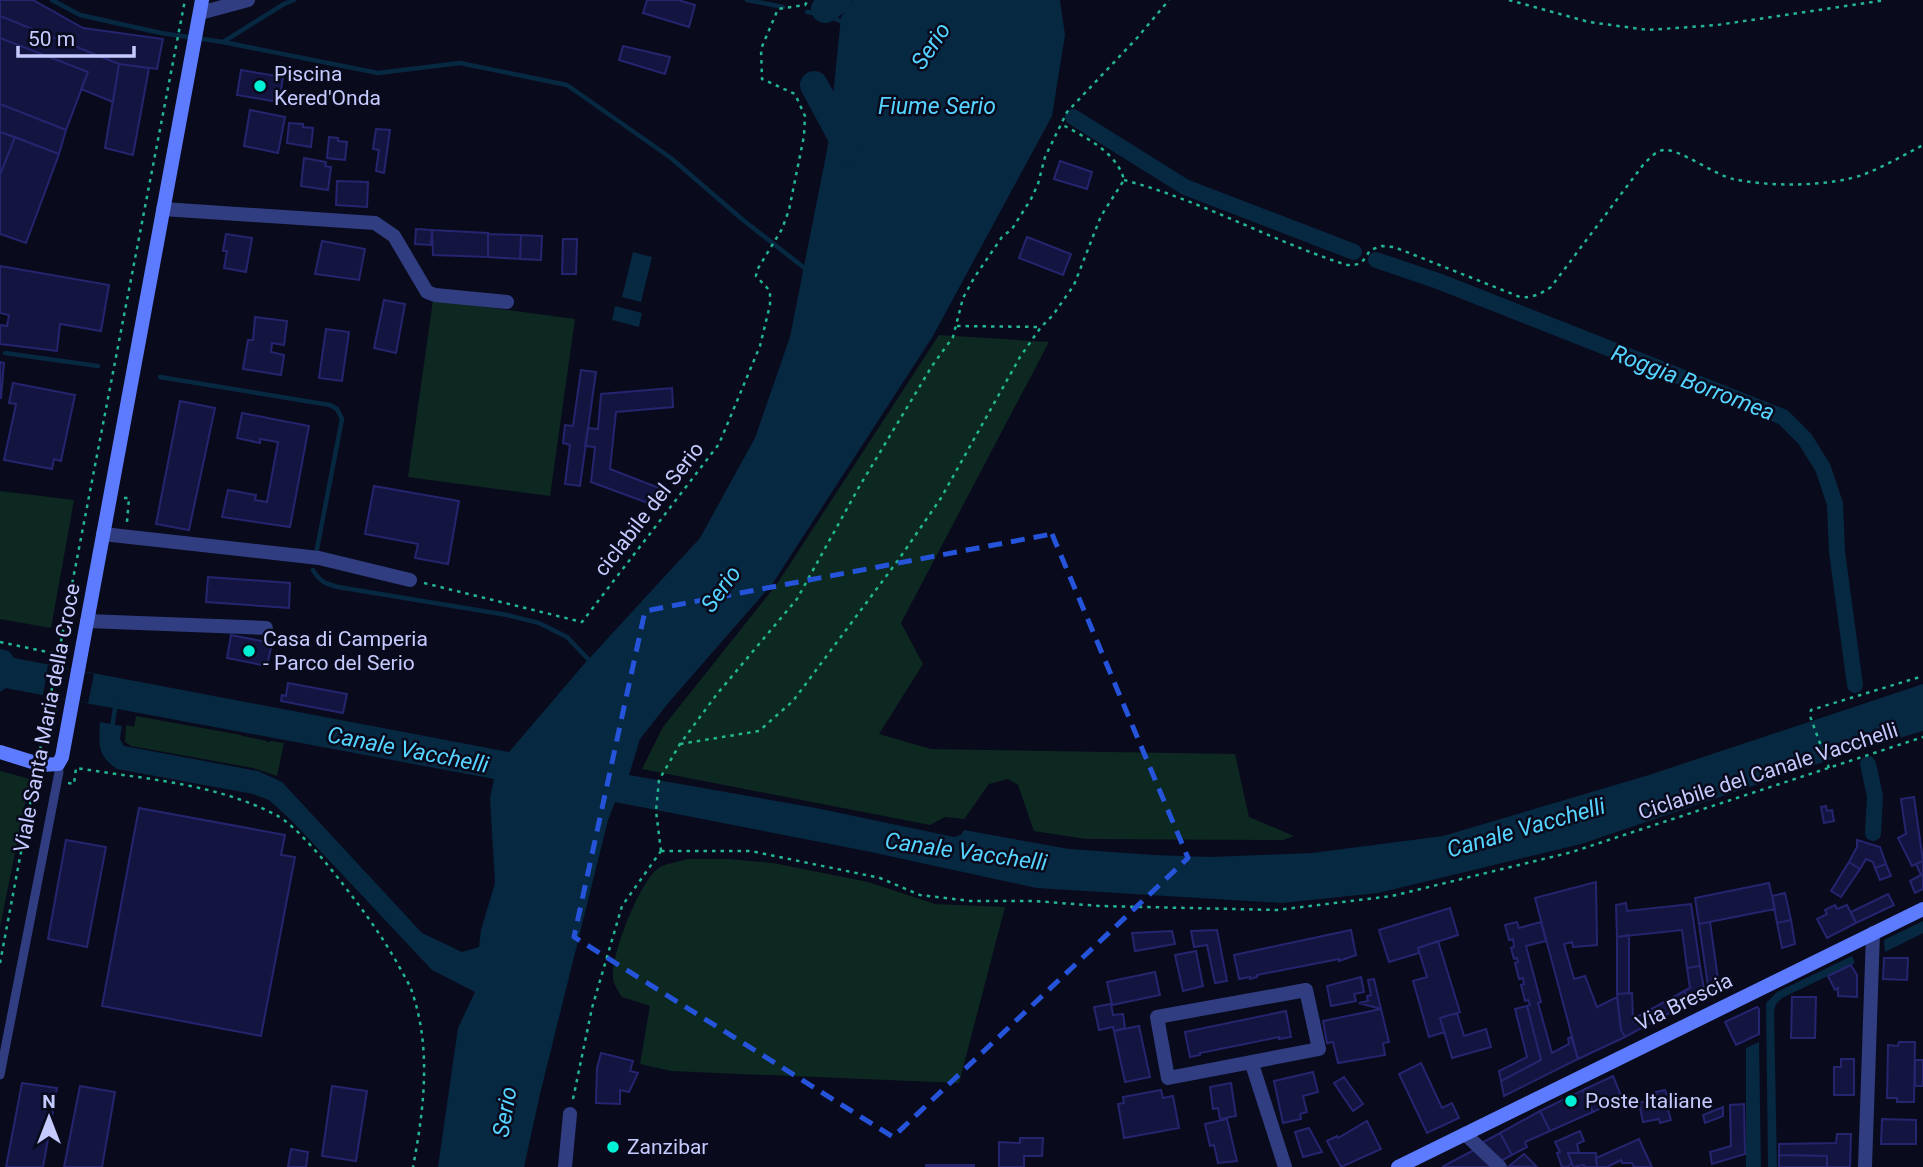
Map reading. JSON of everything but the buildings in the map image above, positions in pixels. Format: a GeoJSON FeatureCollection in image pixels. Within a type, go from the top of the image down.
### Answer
{"type":"FeatureCollection","features":[{"type":"Feature","properties":{"kind":"main road","name":"Viale Santa Maria della Croce"},"geometry":{"type":"LineString","coordinates":[[58,764],[63,754],[201,7]]}},
{"type":"Feature","properties":{"kind":"main road"},"geometry":{"type":"LineString","coordinates":[[0,752],[52,766],[58,764]]}},
{"type":"Feature","properties":{"kind":"main road","name":"Via Brescia"},"geometry":{"type":"LineString","coordinates":[[1398,1167],[1923,909]]}},
{"type":"Feature","properties":{"kind":"street"},"geometry":{"type":"LineString","coordinates":[[201,7],[248,0]]}},
{"type":"Feature","properties":{"kind":"street"},"geometry":{"type":"LineString","coordinates":[[163,209],[375,223],[394,236],[427,292],[507,302]]}},
{"type":"Feature","properties":{"kind":"street"},"geometry":{"type":"LineString","coordinates":[[103,534],[320,558],[410,580]]}},
{"type":"Feature","properties":{"kind":"street"},"geometry":{"type":"LineString","coordinates":[[87,621],[265,628]]}},
{"type":"Feature","properties":{"kind":"street"},"geometry":{"type":"LineString","coordinates":[[1865,1167],[1873,933]]}},
{"type":"Feature","properties":{"kind":"street"},"geometry":{"type":"LineString","coordinates":[[1306,990],[1319,1049],[1252,1064],[1168,1078],[1157,1017],[1306,990]]}},
{"type":"Feature","properties":{"kind":"street"},"geometry":{"type":"LineString","coordinates":[[1252,1064],[1285,1167]]}},
{"type":"Feature","properties":{"kind":"street"},"geometry":{"type":"LineString","coordinates":[[565,1167],[570,1114]]}},
{"type":"Feature","properties":{"kind":"street"},"geometry":{"type":"LineString","coordinates":[[1465,1134],[1500,1167]]}},
{"type":"Feature","properties":{"kind":"lane","name":"Viale Santa Maria della Croce"},"geometry":{"type":"LineString","coordinates":[[0,1075],[57,781],[58,764]]}},
{"type":"Feature","properties":{"kind":"path"},"geometry":{"type":"LineString","coordinates":[[0,963],[184,0]]}},
{"type":"Feature","properties":{"kind":"path","name":"ciclabile del Serio"},"geometry":{"type":"LineString","coordinates":[[410,580],[582,622],[719,444],[760,346],[770,305],[769,291],[756,276],[757,270],[782,229],[789,210],[804,135],[805,116],[795,94],[762,79],[761,49],[778,9],[805,5],[808,0]]}},
{"type":"Feature","properties":{"kind":"path"},"geometry":{"type":"LineString","coordinates":[[570,1114],[592,1008],[622,906],[661,851],[656,810],[659,780],[680,744],[737,668],[797,599],[859,487],[932,366],[953,337],[963,298],[974,278],[1002,237],[1012,229],[1031,198],[1038,184],[1045,157],[1070,107],[1137,38],[1169,0]]}},
{"type":"Feature","properties":{"kind":"path"},"geometry":{"type":"LineString","coordinates":[[1510,0],[1589,22],[1648,30],[1717,25],[1886,0]]}},
{"type":"Feature","properties":{"kind":"path"},"geometry":{"type":"LineString","coordinates":[[680,744],[759,731],[793,701],[892,569],[941,498],[1020,358],[1074,285],[1101,216],[1124,180],[1121,169],[1106,152],[1061,124]]}},
{"type":"Feature","properties":{"kind":"path"},"geometry":{"type":"LineString","coordinates":[[1124,180],[1153,187],[1347,265],[1355,266],[1363,262],[1370,250],[1382,246],[1394,247],[1520,297],[1528,297],[1551,287],[1643,165],[1652,155],[1662,150],[1672,151],[1716,174],[1735,179],[1810,183],[1842,180],[1863,174],[1923,145]]}},
{"type":"Feature","properties":{"kind":"path"},"geometry":{"type":"LineString","coordinates":[[957,326],[1041,327]]}},
{"type":"Feature","properties":{"kind":"path"},"geometry":{"type":"LineString","coordinates":[[110,495],[128,498],[125,536]]}},
{"type":"Feature","properties":{"kind":"path"},"geometry":{"type":"LineString","coordinates":[[0,642],[57,654]]}},
{"type":"Feature","properties":{"kind":"path"},"geometry":{"type":"LineString","coordinates":[[1829,768],[1810,716],[1811,710],[1923,676]]}},
{"type":"Feature","properties":{"kind":"path","name":"Ciclabile del Canale Vacchelli"},"geometry":{"type":"LineString","coordinates":[[661,851],[751,851],[880,878],[920,895],[970,901],[1277,910],[1392,896],[1572,852],[1923,737]]}},
{"type":"Feature","properties":{"kind":"path"},"geometry":{"type":"LineString","coordinates":[[57,781],[74,785],[76,768],[201,788],[240,799],[279,816],[294,829],[377,928],[411,988],[424,1057],[423,1112],[413,1167]]}},
{"type":"Feature","properties":{"kind":"highlighted area"},"geometry":{"type":"Polygon","coordinates":[[[1052,534],[1188,858],[893,1137],[574,937],[645,611],[1052,534]]]}},
{"type":"Feature","properties":{"kind":"green space"},"geometry":{"type":"Polygon","coordinates":[[[433,300],[575,319],[550,496],[408,477],[433,300]]]}},
{"type":"Feature","properties":{"kind":"green space"},"geometry":{"type":"Polygon","coordinates":[[[939,335],[1049,342],[901,623],[923,664],[879,734],[931,749],[1235,754],[1249,817],[1294,836],[1283,840],[1086,839],[1034,831],[1018,785],[1008,779],[989,784],[964,819],[945,817],[930,825],[642,769],[663,727],[777,584],[939,335]]]}},
{"type":"Feature","properties":{"kind":"green space"},"geometry":{"type":"Polygon","coordinates":[[[0,491],[74,500],[51,628],[0,619],[0,491]]]}},
{"type":"Feature","properties":{"kind":"green space"},"geometry":{"type":"Polygon","coordinates":[[[64,646],[69,649],[52,741],[48,743],[46,740],[64,646]]]}},
{"type":"Feature","properties":{"kind":"green space"},"geometry":{"type":"Polygon","coordinates":[[[136,716],[241,735],[267,743],[284,743],[277,776],[253,768],[131,746],[125,742],[126,725],[134,727],[136,716]]]}},
{"type":"Feature","properties":{"kind":"green space"},"geometry":{"type":"Polygon","coordinates":[[[0,771],[30,779],[0,927],[0,771]]]}},
{"type":"Feature","properties":{"kind":"green space"},"geometry":{"type":"Polygon","coordinates":[[[687,859],[773,863],[868,882],[935,904],[1005,907],[959,1083],[671,1071],[640,1064],[650,1006],[622,997],[613,977],[617,952],[636,901],[652,874],[660,867],[687,859]]]}},
{"type":"Feature","properties":{"kind":"water","name":"Fiume Serio"},"geometry":{"type":"Polygon","coordinates":[[[853,0],[1060,0],[1065,35],[1052,116],[933,336],[773,583],[640,739],[629,775],[816,808],[954,837],[961,835],[964,830],[1069,849],[1212,857],[1312,853],[1443,836],[1649,775],[1923,684],[1923,731],[1581,844],[1378,893],[1282,903],[1037,888],[866,851],[615,802],[608,820],[524,1167],[438,1167],[458,1028],[475,992],[432,970],[269,800],[253,794],[117,769],[106,759],[101,749],[100,722],[122,726],[120,739],[124,746],[258,771],[282,782],[422,933],[462,952],[479,947],[481,930],[495,883],[490,798],[494,779],[6,688],[0,692],[0,649],[9,651],[14,658],[509,752],[585,663],[700,538],[755,438],[790,337],[828,145],[841,17],[853,0]]]}},
{"type":"Feature","properties":{"kind":"water"},"geometry":{"type":"Polygon","coordinates":[[[633,252],[652,257],[641,302],[622,297],[633,252]]]}},
{"type":"Feature","properties":{"kind":"water"},"geometry":{"type":"Polygon","coordinates":[[[615,306],[642,313],[639,327],[612,320],[615,306]]]}},
{"type":"Feature","properties":{"kind":"water"},"geometry":{"type":"Polygon","coordinates":[[[1923,921],[1923,933],[1885,952],[1884,940],[1923,921]]]}},
{"type":"Feature","properties":{"kind":"water"},"geometry":{"type":"Polygon","coordinates":[[[1852,956],[1855,963],[1782,998],[1776,1004],[1777,1167],[1768,1167],[1766,1003],[1777,992],[1852,956]]]}},
{"type":"Feature","properties":{"kind":"water"},"geometry":{"type":"Polygon","coordinates":[[[1759,1042],[1761,1167],[1746,1167],[1746,1048],[1759,1042]]]}},
{"type":"Feature","properties":{"kind":"pier"},"geometry":{"type":"Polygon","coordinates":[[[48,665],[94,674],[88,703],[43,695],[48,665]]]}},
{"type":"Feature","properties":{"kind":"waterway"},"geometry":{"type":"LineString","coordinates":[[52,0],[80,15],[161,33],[223,42],[294,0]]}},
{"type":"Feature","properties":{"kind":"waterway"},"geometry":{"type":"LineString","coordinates":[[747,0],[783,7]]}},
{"type":"Feature","properties":{"kind":"waterway"},"geometry":{"type":"LineString","coordinates":[[825,9],[838,0]]}},
{"type":"Feature","properties":{"kind":"waterway"},"geometry":{"type":"LineString","coordinates":[[807,12],[843,22]]}},
{"type":"Feature","properties":{"kind":"waterway"},"geometry":{"type":"LineString","coordinates":[[223,42],[378,73],[460,63],[567,85],[671,158],[807,270]]}},
{"type":"Feature","properties":{"kind":"waterway"},"geometry":{"type":"LineString","coordinates":[[814,85],[849,150]]}},
{"type":"Feature","properties":{"kind":"waterway"},"geometry":{"type":"LineString","coordinates":[[1073,117],[1185,187],[1354,252]]}},
{"type":"Feature","properties":{"kind":"waterway","name":"Roggia Borromea"},"geometry":{"type":"LineString","coordinates":[[1376,260],[1438,281],[1783,417],[1805,439],[1823,468],[1835,504],[1837,552],[1855,685]]}},
{"type":"Feature","properties":{"kind":"waterway"},"geometry":{"type":"LineString","coordinates":[[5,353],[98,366]]}},
{"type":"Feature","properties":{"kind":"waterway"},"geometry":{"type":"LineString","coordinates":[[160,377],[330,405],[337,409],[342,419],[317,549]]}},
{"type":"Feature","properties":{"kind":"waterway"},"geometry":{"type":"LineString","coordinates":[[313,570],[323,582],[338,587],[507,615],[539,623],[567,637],[588,659]]}},
{"type":"Feature","properties":{"kind":"waterway"},"geometry":{"type":"LineString","coordinates":[[112,728],[116,702]]}},
{"type":"Feature","properties":{"kind":"waterway","name":"Roggia Borromea"},"geometry":{"type":"LineString","coordinates":[[1868,764],[1875,796],[1873,833]]}},
{"type":"Feature","properties":{"kind":"place","name":"Piscina Kered'Onda"},"geometry":{"type":"Point","coordinates":[260,86]}},
{"type":"Feature","properties":{"kind":"place","name":"Casa di Camperia - Parco del Serio"},"geometry":{"type":"Point","coordinates":[249,651]}},
{"type":"Feature","properties":{"kind":"place","name":"Poste Italiane"},"geometry":{"type":"Point","coordinates":[1571,1101]}},
{"type":"Feature","properties":{"kind":"place","name":"Zanzibar"},"geometry":{"type":"Point","coordinates":[613,1147]}},
{"type":"Feature","properties":{"kind":"water label","name":"Serio"},"geometry":{"type":"Point","coordinates":[931,46]}},
{"type":"Feature","properties":{"kind":"water label","name":"Serio"},"geometry":{"type":"Point","coordinates":[721,589]}},
{"type":"Feature","properties":{"kind":"water label","name":"Canale Vacchelli"},"geometry":{"type":"Point","coordinates":[408,750]}},
{"type":"Feature","properties":{"kind":"water label","name":"Canale Vacchelli"},"geometry":{"type":"Point","coordinates":[1526,828]}},
{"type":"Feature","properties":{"kind":"water label","name":"Canale Vacchelli"},"geometry":{"type":"Point","coordinates":[966,852]}},
{"type":"Feature","properties":{"kind":"water label","name":"Serio"},"geometry":{"type":"Point","coordinates":[505,1112]}}]}
